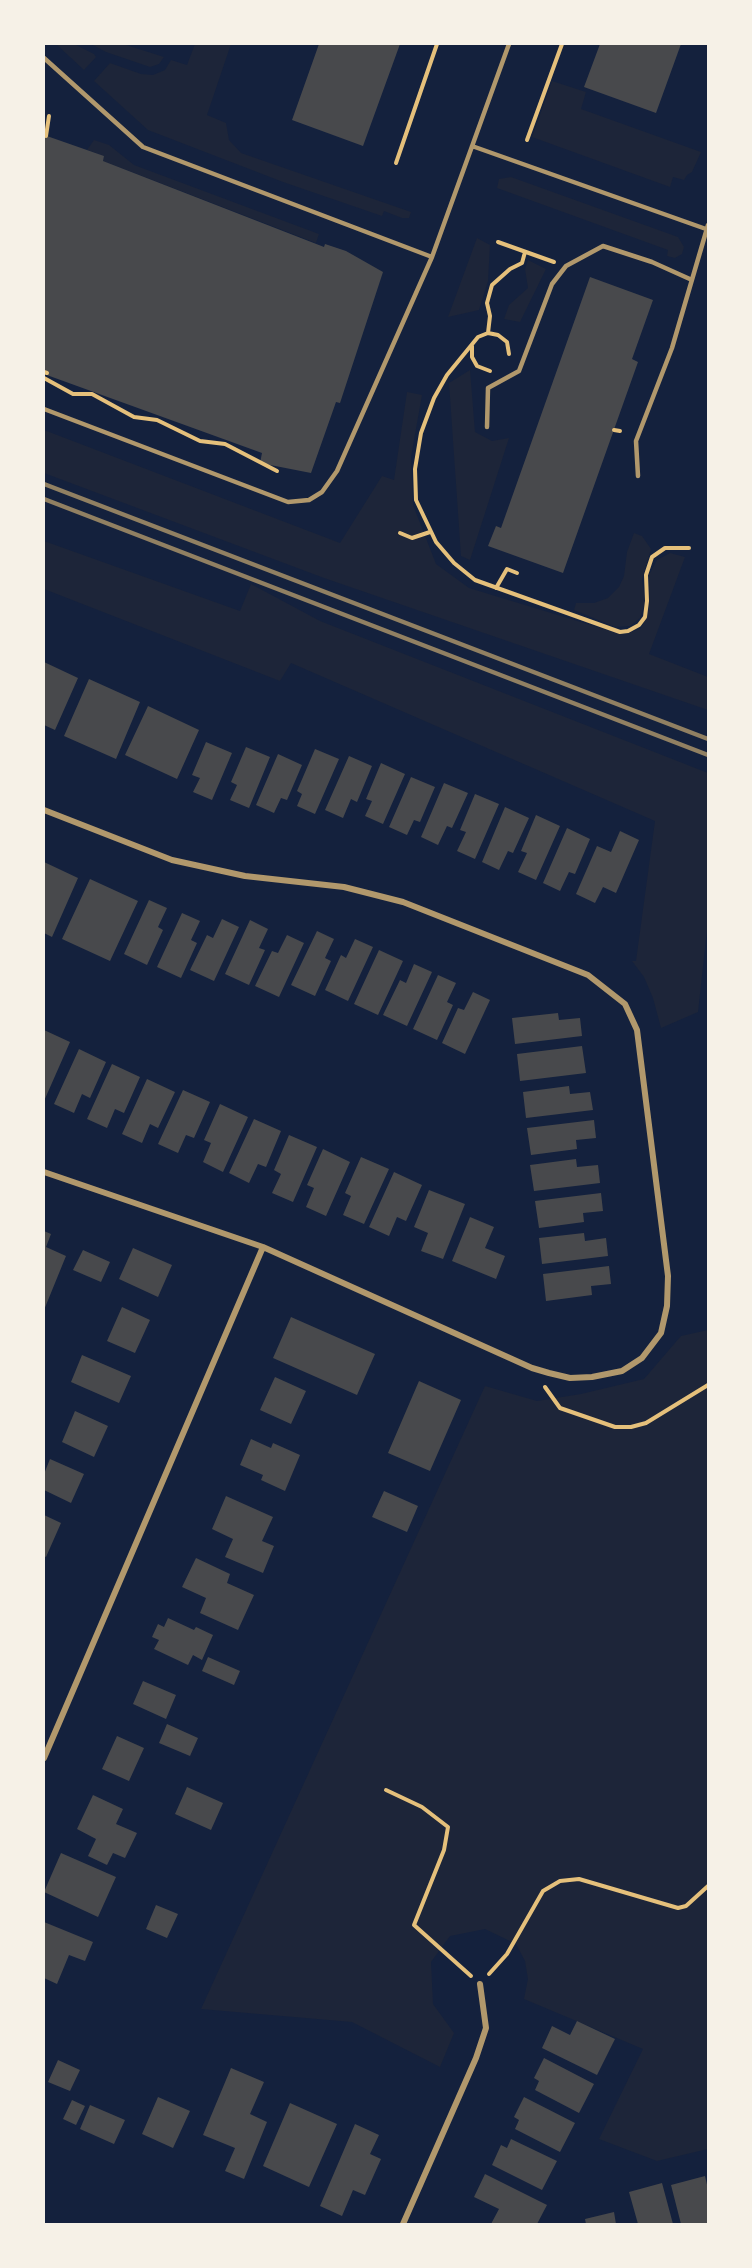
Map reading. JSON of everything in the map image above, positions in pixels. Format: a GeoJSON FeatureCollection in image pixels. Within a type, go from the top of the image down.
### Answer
{"type":"FeatureCollection","features":[{"type":"Feature","properties":{"kind":"street"},"geometry":{"type":"LineString","coordinates":[[44,810],[172,860],[245,876],[344,887],[404,902],[588,975],[625,1004],[637,1030],[669,1276],[667,1306],[661,1333],[642,1358],[622,1371],[592,1377],[570,1378],[532,1368],[263,1247],[44,1172]]}},
{"type":"Feature","properties":{"kind":"street"},"geometry":{"type":"LineString","coordinates":[[44,1758],[263,1247]]}},
{"type":"Feature","properties":{"kind":"street"},"geometry":{"type":"LineString","coordinates":[[403,2224],[477,2058],[486,2028],[480,1984]]}},
{"type":"Feature","properties":{"kind":"lane"},"geometry":{"type":"LineString","coordinates":[[44,409],[288,502],[309,500],[322,492],[337,471],[432,257],[508,44]]}},
{"type":"Feature","properties":{"kind":"lane"},"geometry":{"type":"LineString","coordinates":[[44,58],[143,147],[432,257]]}},
{"type":"Feature","properties":{"kind":"lane"},"geometry":{"type":"LineString","coordinates":[[472,146],[707,227],[672,348],[636,441],[638,476]]}},
{"type":"Feature","properties":{"kind":"lane"},"geometry":{"type":"LineString","coordinates":[[487,428],[488,388],[519,371],[552,284],[566,266],[603,246],[652,262],[692,280]]}},
{"type":"Feature","properties":{"kind":"path"},"geometry":{"type":"LineString","coordinates":[[396,163],[437,44]]}},
{"type":"Feature","properties":{"kind":"path"},"geometry":{"type":"LineString","coordinates":[[527,140],[562,44]]}},
{"type":"Feature","properties":{"kind":"path"},"geometry":{"type":"LineString","coordinates":[[46,136],[49,116]]}},
{"type":"Feature","properties":{"kind":"path"},"geometry":{"type":"LineString","coordinates":[[498,242],[566,266]]}},
{"type":"Feature","properties":{"kind":"path"},"geometry":{"type":"LineString","coordinates":[[488,333],[490,316],[487,303],[492,285],[510,269],[522,263],[525,252]]}},
{"type":"Feature","properties":{"kind":"path"},"geometry":{"type":"LineString","coordinates":[[506,363],[510,352],[507,342],[498,335],[488,333],[478,337],[447,375],[434,398],[421,433],[415,469],[416,500],[436,542],[454,563],[475,580],[620,632],[628,631],[639,625],[645,616],[646,575],[652,557],[665,548],[688,548]]}},
{"type":"Feature","properties":{"kind":"path"},"geometry":{"type":"LineString","coordinates":[[472,346],[472,357],[477,366],[487,371],[498,370]]}},
{"type":"Feature","properties":{"kind":"path"},"geometry":{"type":"LineString","coordinates":[[44,378],[73,394],[92,394],[134,417],[158,420],[200,441],[225,444],[277,471]]}},
{"type":"Feature","properties":{"kind":"path"},"geometry":{"type":"LineString","coordinates":[[614,430],[620,431]]}},
{"type":"Feature","properties":{"kind":"path"},"geometry":{"type":"LineString","coordinates":[[399,533],[412,538],[430,532]]}},
{"type":"Feature","properties":{"kind":"path"},"geometry":{"type":"LineString","coordinates":[[496,588],[507,569],[517,573]]}},
{"type":"Feature","properties":{"kind":"path"},"geometry":{"type":"LineString","coordinates":[[532,1368],[560,1408],[615,1427],[631,1427],[646,1423],[708,1385]]}},
{"type":"Feature","properties":{"kind":"path"},"geometry":{"type":"LineString","coordinates":[[386,1790],[422,1807],[448,1827],[444,1850],[414,1925],[480,1984],[507,1954],[543,1891],[560,1881],[579,1879],[678,1908],[686,1906],[708,1886]]}},
{"type":"Feature","properties":{"kind":"shaded area"},"geometry":{"type":"Polygon","coordinates":[[[56,44],[74,44],[96,57],[84,70],[56,44]]]}},
{"type":"Feature","properties":{"kind":"shaded area"},"geometry":{"type":"Polygon","coordinates":[[[91,44],[123,44],[164,57],[159,64],[150,67],[106,52],[91,44]]]}},
{"type":"Feature","properties":{"kind":"shaded area"},"geometry":{"type":"Polygon","coordinates":[[[195,44],[231,44],[207,115],[226,123],[229,140],[241,153],[411,212],[409,218],[402,218],[384,211],[382,216],[283,182],[148,130],[94,81],[110,63],[141,74],[153,75],[165,70],[171,60],[187,65],[195,44]]]}},
{"type":"Feature","properties":{"kind":"shaded area"},"geometry":{"type":"Polygon","coordinates":[[[552,81],[586,92],[581,109],[701,152],[692,172],[684,180],[673,177],[670,187],[532,137],[552,81]]]}},
{"type":"Feature","properties":{"kind":"shaded area"},"geometry":{"type":"Polygon","coordinates":[[[94,140],[109,145],[134,165],[319,234],[316,243],[103,161],[104,156],[87,150],[94,140]]]}},
{"type":"Feature","properties":{"kind":"shaded area"},"geometry":{"type":"Polygon","coordinates":[[[511,177],[678,237],[684,247],[682,254],[675,258],[667,256],[668,250],[497,188],[499,179],[511,177]]]}},
{"type":"Feature","properties":{"kind":"shaded area"},"geometry":{"type":"Polygon","coordinates":[[[477,238],[490,245],[488,281],[479,310],[448,317],[477,238]]]}},
{"type":"Feature","properties":{"kind":"shaded area"},"geometry":{"type":"Polygon","coordinates":[[[528,260],[546,269],[520,322],[504,319],[509,305],[528,288],[525,269],[528,260]]]}},
{"type":"Feature","properties":{"kind":"shaded area"},"geometry":{"type":"Polygon","coordinates":[[[470,370],[475,432],[492,441],[509,438],[470,560],[461,556],[449,383],[470,370]]]}},
{"type":"Feature","properties":{"kind":"shaded area"},"geometry":{"type":"Polygon","coordinates":[[[407,392],[422,395],[411,457],[413,505],[436,564],[469,588],[625,634],[640,629],[647,617],[650,602],[649,575],[657,560],[670,553],[685,557],[649,654],[708,677],[708,710],[324,578],[44,473],[44,430],[340,543],[382,476],[394,480],[407,392]]]}},
{"type":"Feature","properties":{"kind":"shaded area"},"geometry":{"type":"Polygon","coordinates":[[[634,533],[642,536],[651,549],[642,579],[645,603],[640,618],[630,626],[615,627],[574,610],[576,603],[594,603],[608,598],[619,587],[624,576],[627,552],[634,533]]]}},
{"type":"Feature","properties":{"kind":"shaded area"},"geometry":{"type":"Polygon","coordinates":[[[44,541],[240,611],[251,584],[320,621],[708,773],[708,921],[698,1012],[661,1028],[653,998],[644,977],[632,961],[636,961],[655,821],[291,663],[280,681],[44,589],[44,541]]]}},
{"type":"Feature","properties":{"kind":"shaded area"},"geometry":{"type":"Polygon","coordinates":[[[708,1330],[708,2149],[657,2161],[599,2139],[643,2049],[524,1999],[528,1979],[525,1961],[516,1944],[485,1929],[450,1936],[431,1962],[433,2004],[454,2033],[440,2067],[352,2022],[201,2009],[485,1386],[537,1401],[581,1394],[644,1379],[681,1336],[708,1330]]]}},
{"type":"Feature","properties":{"kind":"building"},"geometry":{"type":"Polygon","coordinates":[[[319,44],[400,44],[363,146],[292,120],[319,44]]]}},
{"type":"Feature","properties":{"kind":"building"},"geometry":{"type":"Polygon","coordinates":[[[600,44],[681,44],[656,113],[584,87],[600,44]]]}},
{"type":"Feature","properties":{"kind":"building"},"geometry":{"type":"Polygon","coordinates":[[[44,135],[104,156],[103,161],[324,247],[325,244],[346,251],[383,272],[340,403],[336,402],[311,473],[260,463],[262,453],[44,374],[44,135]]]}},
{"type":"Feature","properties":{"kind":"building"},"geometry":{"type":"Polygon","coordinates":[[[590,277],[653,300],[632,359],[638,362],[563,573],[488,546],[496,526],[501,528],[590,277]]]}},
{"type":"Feature","properties":{"kind":"building"},"geometry":{"type":"Polygon","coordinates":[[[44,662],[78,678],[55,730],[44,725],[44,662]]]}},
{"type":"Feature","properties":{"kind":"building"},"geometry":{"type":"Polygon","coordinates":[[[89,679],[140,702],[116,759],[64,736],[89,679]]]}},
{"type":"Feature","properties":{"kind":"building"},"geometry":{"type":"Polygon","coordinates":[[[148,706],[199,730],[177,779],[125,755],[148,706]]]}},
{"type":"Feature","properties":{"kind":"building"},"geometry":{"type":"Polygon","coordinates":[[[206,742],[232,753],[212,800],[193,792],[200,778],[192,775],[206,742]]]}},
{"type":"Feature","properties":{"kind":"building"},"geometry":{"type":"Polygon","coordinates":[[[246,747],[270,757],[249,808],[230,800],[237,785],[231,782],[246,747]]]}},
{"type":"Feature","properties":{"kind":"building"},"geometry":{"type":"Polygon","coordinates":[[[315,749],[339,759],[315,814],[297,806],[302,794],[297,791],[315,749]]]}},
{"type":"Feature","properties":{"kind":"building"},"geometry":{"type":"Polygon","coordinates":[[[278,754],[302,765],[287,800],[281,798],[274,813],[256,805],[278,754]]]}},
{"type":"Feature","properties":{"kind":"building"},"geometry":{"type":"Polygon","coordinates":[[[349,756],[372,766],[357,802],[351,799],[343,818],[325,810],[349,756]]]}},
{"type":"Feature","properties":{"kind":"building"},"geometry":{"type":"Polygon","coordinates":[[[381,763],[405,774],[383,824],[365,816],[372,801],[366,799],[381,763]]]}},
{"type":"Feature","properties":{"kind":"building"},"geometry":{"type":"Polygon","coordinates":[[[411,777],[435,787],[420,822],[414,820],[407,835],[389,827],[411,777]]]}},
{"type":"Feature","properties":{"kind":"building"},"geometry":{"type":"Polygon","coordinates":[[[444,783],[468,793],[452,828],[447,826],[438,845],[421,837],[444,783]]]}},
{"type":"Feature","properties":{"kind":"building"},"geometry":{"type":"Polygon","coordinates":[[[475,794],[499,804],[475,859],[457,851],[466,832],[460,830],[475,794]]]}},
{"type":"Feature","properties":{"kind":"building"},"geometry":{"type":"Polygon","coordinates":[[[505,807],[529,818],[513,853],[508,851],[499,870],[482,862],[505,807]]]}},
{"type":"Feature","properties":{"kind":"building"},"geometry":{"type":"Polygon","coordinates":[[[536,815],[560,826],[536,880],[518,872],[527,853],[521,851],[536,815]]]}},
{"type":"Feature","properties":{"kind":"building"},"geometry":{"type":"Polygon","coordinates":[[[567,828],[590,839],[575,874],[569,872],[560,891],[543,883],[567,828]]]}},
{"type":"Feature","properties":{"kind":"building"},"geometry":{"type":"Polygon","coordinates":[[[620,831],[639,840],[616,893],[603,887],[595,903],[576,894],[597,846],[611,852],[620,831]]]}},
{"type":"Feature","properties":{"kind":"building"},"geometry":{"type":"Polygon","coordinates":[[[44,862],[78,878],[52,937],[44,933],[44,862]]]}},
{"type":"Feature","properties":{"kind":"building"},"geometry":{"type":"Polygon","coordinates":[[[90,879],[138,901],[110,961],[62,939],[90,879]]]}},
{"type":"Feature","properties":{"kind":"building"},"geometry":{"type":"Polygon","coordinates":[[[149,900],[167,908],[158,927],[163,930],[147,965],[124,954],[149,900]]]}},
{"type":"Feature","properties":{"kind":"building"},"geometry":{"type":"Polygon","coordinates":[[[182,913],[200,921],[191,940],[197,943],[181,978],[157,967],[182,913]]]}},
{"type":"Feature","properties":{"kind":"building"},"geometry":{"type":"Polygon","coordinates":[[[222,919],[239,927],[214,981],[190,970],[207,935],[213,938],[222,919]]]}},
{"type":"Feature","properties":{"kind":"building"},"geometry":{"type":"Polygon","coordinates":[[[250,920],[268,929],[259,948],[265,950],[249,985],[225,974],[250,920]]]}},
{"type":"Feature","properties":{"kind":"building"},"geometry":{"type":"Polygon","coordinates":[[[317,931],[334,939],[325,958],[331,961],[315,996],[291,985],[317,931]]]}},
{"type":"Feature","properties":{"kind":"building"},"geometry":{"type":"Polygon","coordinates":[[[287,935],[304,943],[279,997],[255,986],[272,951],[278,953],[287,935]]]}},
{"type":"Feature","properties":{"kind":"building"},"geometry":{"type":"Polygon","coordinates":[[[355,939],[373,947],[348,1001],[325,990],[341,955],[346,958],[355,939]]]}},
{"type":"Feature","properties":{"kind":"building"},"geometry":{"type":"Polygon","coordinates":[[[379,950],[403,961],[378,1015],[354,1004],[379,950]]]}},
{"type":"Feature","properties":{"kind":"building"},"geometry":{"type":"Polygon","coordinates":[[[414,964],[432,972],[407,1026],[383,1015],[400,980],[406,983],[414,964]]]}},
{"type":"Feature","properties":{"kind":"building"},"geometry":{"type":"Polygon","coordinates":[[[438,975],[456,983],[447,1002],[453,1005],[437,1040],[413,1029],[438,975]]]}},
{"type":"Feature","properties":{"kind":"building"},"geometry":{"type":"Polygon","coordinates":[[[473,992],[490,1000],[465,1054],[442,1043],[458,1008],[464,1010],[473,992]]]}},
{"type":"Feature","properties":{"kind":"building"},"geometry":{"type":"Polygon","coordinates":[[[558,1013],[559,1020],[580,1018],[582,1036],[515,1044],[512,1018],[558,1013]]]}},
{"type":"Feature","properties":{"kind":"building"},"geometry":{"type":"Polygon","coordinates":[[[44,1030],[70,1042],[44,1101],[44,1030]]]}},
{"type":"Feature","properties":{"kind":"building"},"geometry":{"type":"Polygon","coordinates":[[[582,1046],[586,1073],[520,1081],[517,1054],[582,1046]]]}},
{"type":"Feature","properties":{"kind":"building"},"geometry":{"type":"Polygon","coordinates":[[[79,1049],[106,1062],[90,1098],[82,1094],[74,1113],[54,1104],[79,1049]]]}},
{"type":"Feature","properties":{"kind":"building"},"geometry":{"type":"Polygon","coordinates":[[[112,1064],[140,1077],[124,1113],[115,1109],[107,1128],[87,1119],[112,1064]]]}},
{"type":"Feature","properties":{"kind":"building"},"geometry":{"type":"Polygon","coordinates":[[[147,1079],[175,1092],[158,1128],[150,1124],[142,1143],[122,1134],[147,1079]]]}},
{"type":"Feature","properties":{"kind":"building"},"geometry":{"type":"Polygon","coordinates":[[[569,1086],[570,1094],[590,1092],[593,1110],[526,1118],[523,1092],[569,1086]]]}},
{"type":"Feature","properties":{"kind":"building"},"geometry":{"type":"Polygon","coordinates":[[[183,1090],[210,1102],[194,1138],[186,1135],[178,1153],[158,1144],[183,1090]]]}},
{"type":"Feature","properties":{"kind":"building"},"geometry":{"type":"Polygon","coordinates":[[[220,1104],[248,1117],[223,1172],[203,1162],[211,1143],[204,1140],[220,1104]]]}},
{"type":"Feature","properties":{"kind":"building"},"geometry":{"type":"Polygon","coordinates":[[[254,1119],[281,1131],[266,1167],[258,1164],[249,1183],[229,1173],[254,1119]]]}},
{"type":"Feature","properties":{"kind":"building"},"geometry":{"type":"Polygon","coordinates":[[[594,1120],[596,1138],[576,1140],[577,1149],[531,1155],[527,1128],[594,1120]]]}},
{"type":"Feature","properties":{"kind":"building"},"geometry":{"type":"Polygon","coordinates":[[[289,1135],[317,1147],[293,1202],[272,1193],[281,1174],[274,1170],[289,1135]]]}},
{"type":"Feature","properties":{"kind":"building"},"geometry":{"type":"Polygon","coordinates":[[[323,1149],[350,1162],[326,1216],[306,1207],[314,1188],[307,1185],[323,1149]]]}},
{"type":"Feature","properties":{"kind":"building"},"geometry":{"type":"Polygon","coordinates":[[[361,1157],[389,1169],[364,1224],[343,1215],[351,1196],[345,1193],[361,1157]]]}},
{"type":"Feature","properties":{"kind":"building"},"geometry":{"type":"Polygon","coordinates":[[[576,1159],[577,1167],[598,1165],[600,1183],[534,1191],[530,1165],[576,1159]]]}},
{"type":"Feature","properties":{"kind":"building"},"geometry":{"type":"Polygon","coordinates":[[[394,1172],[422,1185],[406,1221],[397,1217],[389,1236],[369,1227],[394,1172]]]}},
{"type":"Feature","properties":{"kind":"building"},"geometry":{"type":"Polygon","coordinates":[[[429,1190],[465,1204],[443,1259],[421,1251],[428,1233],[414,1227],[429,1190]]]}},
{"type":"Feature","properties":{"kind":"building"},"geometry":{"type":"Polygon","coordinates":[[[601,1193],[603,1211],[583,1213],[584,1222],[539,1228],[535,1201],[601,1193]]]}},
{"type":"Feature","properties":{"kind":"building"},"geometry":{"type":"Polygon","coordinates":[[[470,1217],[494,1227],[485,1248],[505,1256],[496,1279],[452,1261],[470,1217]]]}},
{"type":"Feature","properties":{"kind":"building"},"geometry":{"type":"Polygon","coordinates":[[[44,1231],[51,1234],[46,1247],[66,1256],[44,1310],[44,1231]]]}},
{"type":"Feature","properties":{"kind":"building"},"geometry":{"type":"Polygon","coordinates":[[[584,1233],[585,1241],[606,1238],[608,1256],[542,1264],[539,1238],[584,1233]]]}},
{"type":"Feature","properties":{"kind":"building"},"geometry":{"type":"Polygon","coordinates":[[[133,1248],[172,1265],[158,1297],[119,1279],[133,1248]]]}},
{"type":"Feature","properties":{"kind":"building"},"geometry":{"type":"Polygon","coordinates":[[[83,1250],[110,1262],[101,1282],[73,1270],[83,1250]]]}},
{"type":"Feature","properties":{"kind":"building"},"geometry":{"type":"Polygon","coordinates":[[[609,1266],[611,1284],[591,1286],[592,1295],[546,1301],[543,1274],[609,1266]]]}},
{"type":"Feature","properties":{"kind":"building"},"geometry":{"type":"Polygon","coordinates":[[[122,1307],[150,1320],[135,1353],[107,1341],[122,1307]]]}},
{"type":"Feature","properties":{"kind":"building"},"geometry":{"type":"Polygon","coordinates":[[[291,1317],[375,1354],[357,1395],[273,1358],[291,1317]]]}},
{"type":"Feature","properties":{"kind":"building"},"geometry":{"type":"Polygon","coordinates":[[[82,1355],[131,1376],[119,1403],[71,1382],[82,1355]]]}},
{"type":"Feature","properties":{"kind":"building"},"geometry":{"type":"Polygon","coordinates":[[[275,1377],[306,1391],[291,1424],[260,1410],[275,1377]]]}},
{"type":"Feature","properties":{"kind":"building"},"geometry":{"type":"Polygon","coordinates":[[[419,1381],[461,1400],[430,1471],[388,1453],[419,1381]]]}},
{"type":"Feature","properties":{"kind":"building"},"geometry":{"type":"Polygon","coordinates":[[[75,1411],[108,1426],[94,1457],[62,1442],[75,1411]]]}},
{"type":"Feature","properties":{"kind":"building"},"geometry":{"type":"Polygon","coordinates":[[[251,1439],[271,1448],[273,1443],[300,1455],[285,1491],[261,1480],[263,1475],[240,1465],[251,1439]]]}},
{"type":"Feature","properties":{"kind":"building"},"geometry":{"type":"Polygon","coordinates":[[[50,1459],[84,1474],[71,1503],[44,1490],[44,1474],[50,1459]]]}},
{"type":"Feature","properties":{"kind":"building"},"geometry":{"type":"Polygon","coordinates":[[[384,1491],[418,1506],[407,1532],[372,1517],[384,1491]]]}},
{"type":"Feature","properties":{"kind":"building"},"geometry":{"type":"Polygon","coordinates":[[[226,1496],[273,1517],[262,1541],[274,1546],[263,1573],[225,1557],[233,1539],[212,1529],[226,1496]]]}},
{"type":"Feature","properties":{"kind":"building"},"geometry":{"type":"Polygon","coordinates":[[[44,1515],[61,1523],[46,1557],[44,1556],[44,1515]]]}},
{"type":"Feature","properties":{"kind":"building"},"geometry":{"type":"Polygon","coordinates":[[[196,1558],[230,1574],[227,1583],[254,1595],[238,1630],[200,1613],[206,1598],[182,1587],[196,1558]]]}},
{"type":"Feature","properties":{"kind":"building"},"geometry":{"type":"Polygon","coordinates":[[[168,1618],[194,1630],[196,1627],[213,1635],[202,1660],[193,1655],[188,1665],[154,1649],[159,1640],[152,1637],[158,1624],[164,1627],[168,1618]]]}},
{"type":"Feature","properties":{"kind":"building"},"geometry":{"type":"Polygon","coordinates":[[[208,1657],[240,1671],[234,1685],[202,1671],[208,1657]]]}},
{"type":"Feature","properties":{"kind":"building"},"geometry":{"type":"Polygon","coordinates":[[[143,1681],[176,1695],[166,1719],[133,1704],[143,1681]]]}},
{"type":"Feature","properties":{"kind":"building"},"geometry":{"type":"Polygon","coordinates":[[[167,1724],[198,1738],[190,1756],[159,1743],[167,1724]]]}},
{"type":"Feature","properties":{"kind":"building"},"geometry":{"type":"Polygon","coordinates":[[[117,1736],[144,1748],[129,1781],[102,1769],[117,1736]]]}},
{"type":"Feature","properties":{"kind":"building"},"geometry":{"type":"Polygon","coordinates":[[[187,1787],[223,1803],[211,1830],[175,1814],[187,1787]]]}},
{"type":"Feature","properties":{"kind":"building"},"geometry":{"type":"Polygon","coordinates":[[[93,1795],[123,1809],[116,1824],[137,1833],[125,1858],[113,1853],[107,1865],[88,1856],[96,1839],[77,1829],[93,1795]]]}},
{"type":"Feature","properties":{"kind":"building"},"geometry":{"type":"Polygon","coordinates":[[[61,1853],[116,1877],[98,1917],[44,1892],[61,1853]]]}},
{"type":"Feature","properties":{"kind":"building"},"geometry":{"type":"Polygon","coordinates":[[[156,1905],[178,1914],[167,1938],[146,1929],[156,1905]]]}},
{"type":"Feature","properties":{"kind":"building"},"geometry":{"type":"Polygon","coordinates":[[[44,1922],[93,1942],[85,1961],[69,1955],[57,1984],[44,1978],[44,1922]]]}},
{"type":"Feature","properties":{"kind":"building"},"geometry":{"type":"Polygon","coordinates":[[[577,2021],[615,2039],[597,2075],[542,2048],[552,2026],[570,2035],[577,2021]]]}},
{"type":"Feature","properties":{"kind":"building"},"geometry":{"type":"Polygon","coordinates":[[[544,2058],[594,2084],[579,2113],[535,2090],[539,2081],[534,2078],[544,2058]]]}},
{"type":"Feature","properties":{"kind":"building"},"geometry":{"type":"Polygon","coordinates":[[[58,2060],[80,2070],[70,2091],[48,2082],[58,2060]]]}},
{"type":"Feature","properties":{"kind":"building"},"geometry":{"type":"Polygon","coordinates":[[[231,2068],[264,2082],[250,2114],[267,2122],[244,2179],[225,2171],[235,2148],[203,2135],[231,2068]]]}},
{"type":"Feature","properties":{"kind":"building"},"geometry":{"type":"Polygon","coordinates":[[[158,2097],[190,2111],[173,2148],[142,2134],[158,2097]]]}},
{"type":"Feature","properties":{"kind":"building"},"geometry":{"type":"Polygon","coordinates":[[[524,2097],[575,2123],[560,2152],[515,2129],[519,2120],[514,2117],[524,2097]]]}},
{"type":"Feature","properties":{"kind":"building"},"geometry":{"type":"Polygon","coordinates":[[[72,2100],[85,2106],[76,2125],[63,2119],[72,2100]]]}},
{"type":"Feature","properties":{"kind":"building"},"geometry":{"type":"Polygon","coordinates":[[[290,2103],[337,2124],[309,2187],[263,2166],[290,2103]]]}},
{"type":"Feature","properties":{"kind":"building"},"geometry":{"type":"Polygon","coordinates":[[[90,2105],[125,2120],[114,2144],[80,2129],[90,2105]]]}},
{"type":"Feature","properties":{"kind":"building"},"geometry":{"type":"Polygon","coordinates":[[[355,2124],[379,2135],[370,2154],[381,2159],[365,2195],[353,2190],[342,2216],[320,2206],[355,2124]]]}},
{"type":"Feature","properties":{"kind":"building"},"geometry":{"type":"Polygon","coordinates":[[[511,2139],[557,2161],[542,2190],[492,2165],[501,2145],[507,2148],[511,2139]]]}},
{"type":"Feature","properties":{"kind":"building"},"geometry":{"type":"Polygon","coordinates":[[[485,2174],[547,2205],[537,2224],[491,2224],[499,2209],[474,2197],[485,2174]]]}},
{"type":"Feature","properties":{"kind":"building"},"geometry":{"type":"Polygon","coordinates":[[[705,2176],[708,2189],[708,2224],[681,2224],[671,2185],[705,2176]]]}},
{"type":"Feature","properties":{"kind":"building"},"geometry":{"type":"Polygon","coordinates":[[[662,2183],[673,2224],[638,2224],[629,2192],[662,2183]]]}},
{"type":"Feature","properties":{"kind":"building"},"geometry":{"type":"Polygon","coordinates":[[[614,2212],[616,2224],[586,2224],[585,2219],[614,2212]]]}},
{"type":"Feature","properties":{"kind":"railway"},"geometry":{"type":"LineString","coordinates":[[44,484],[708,739]]}},
{"type":"Feature","properties":{"kind":"railway"},"geometry":{"type":"LineString","coordinates":[[44,499],[708,755]]}}]}
